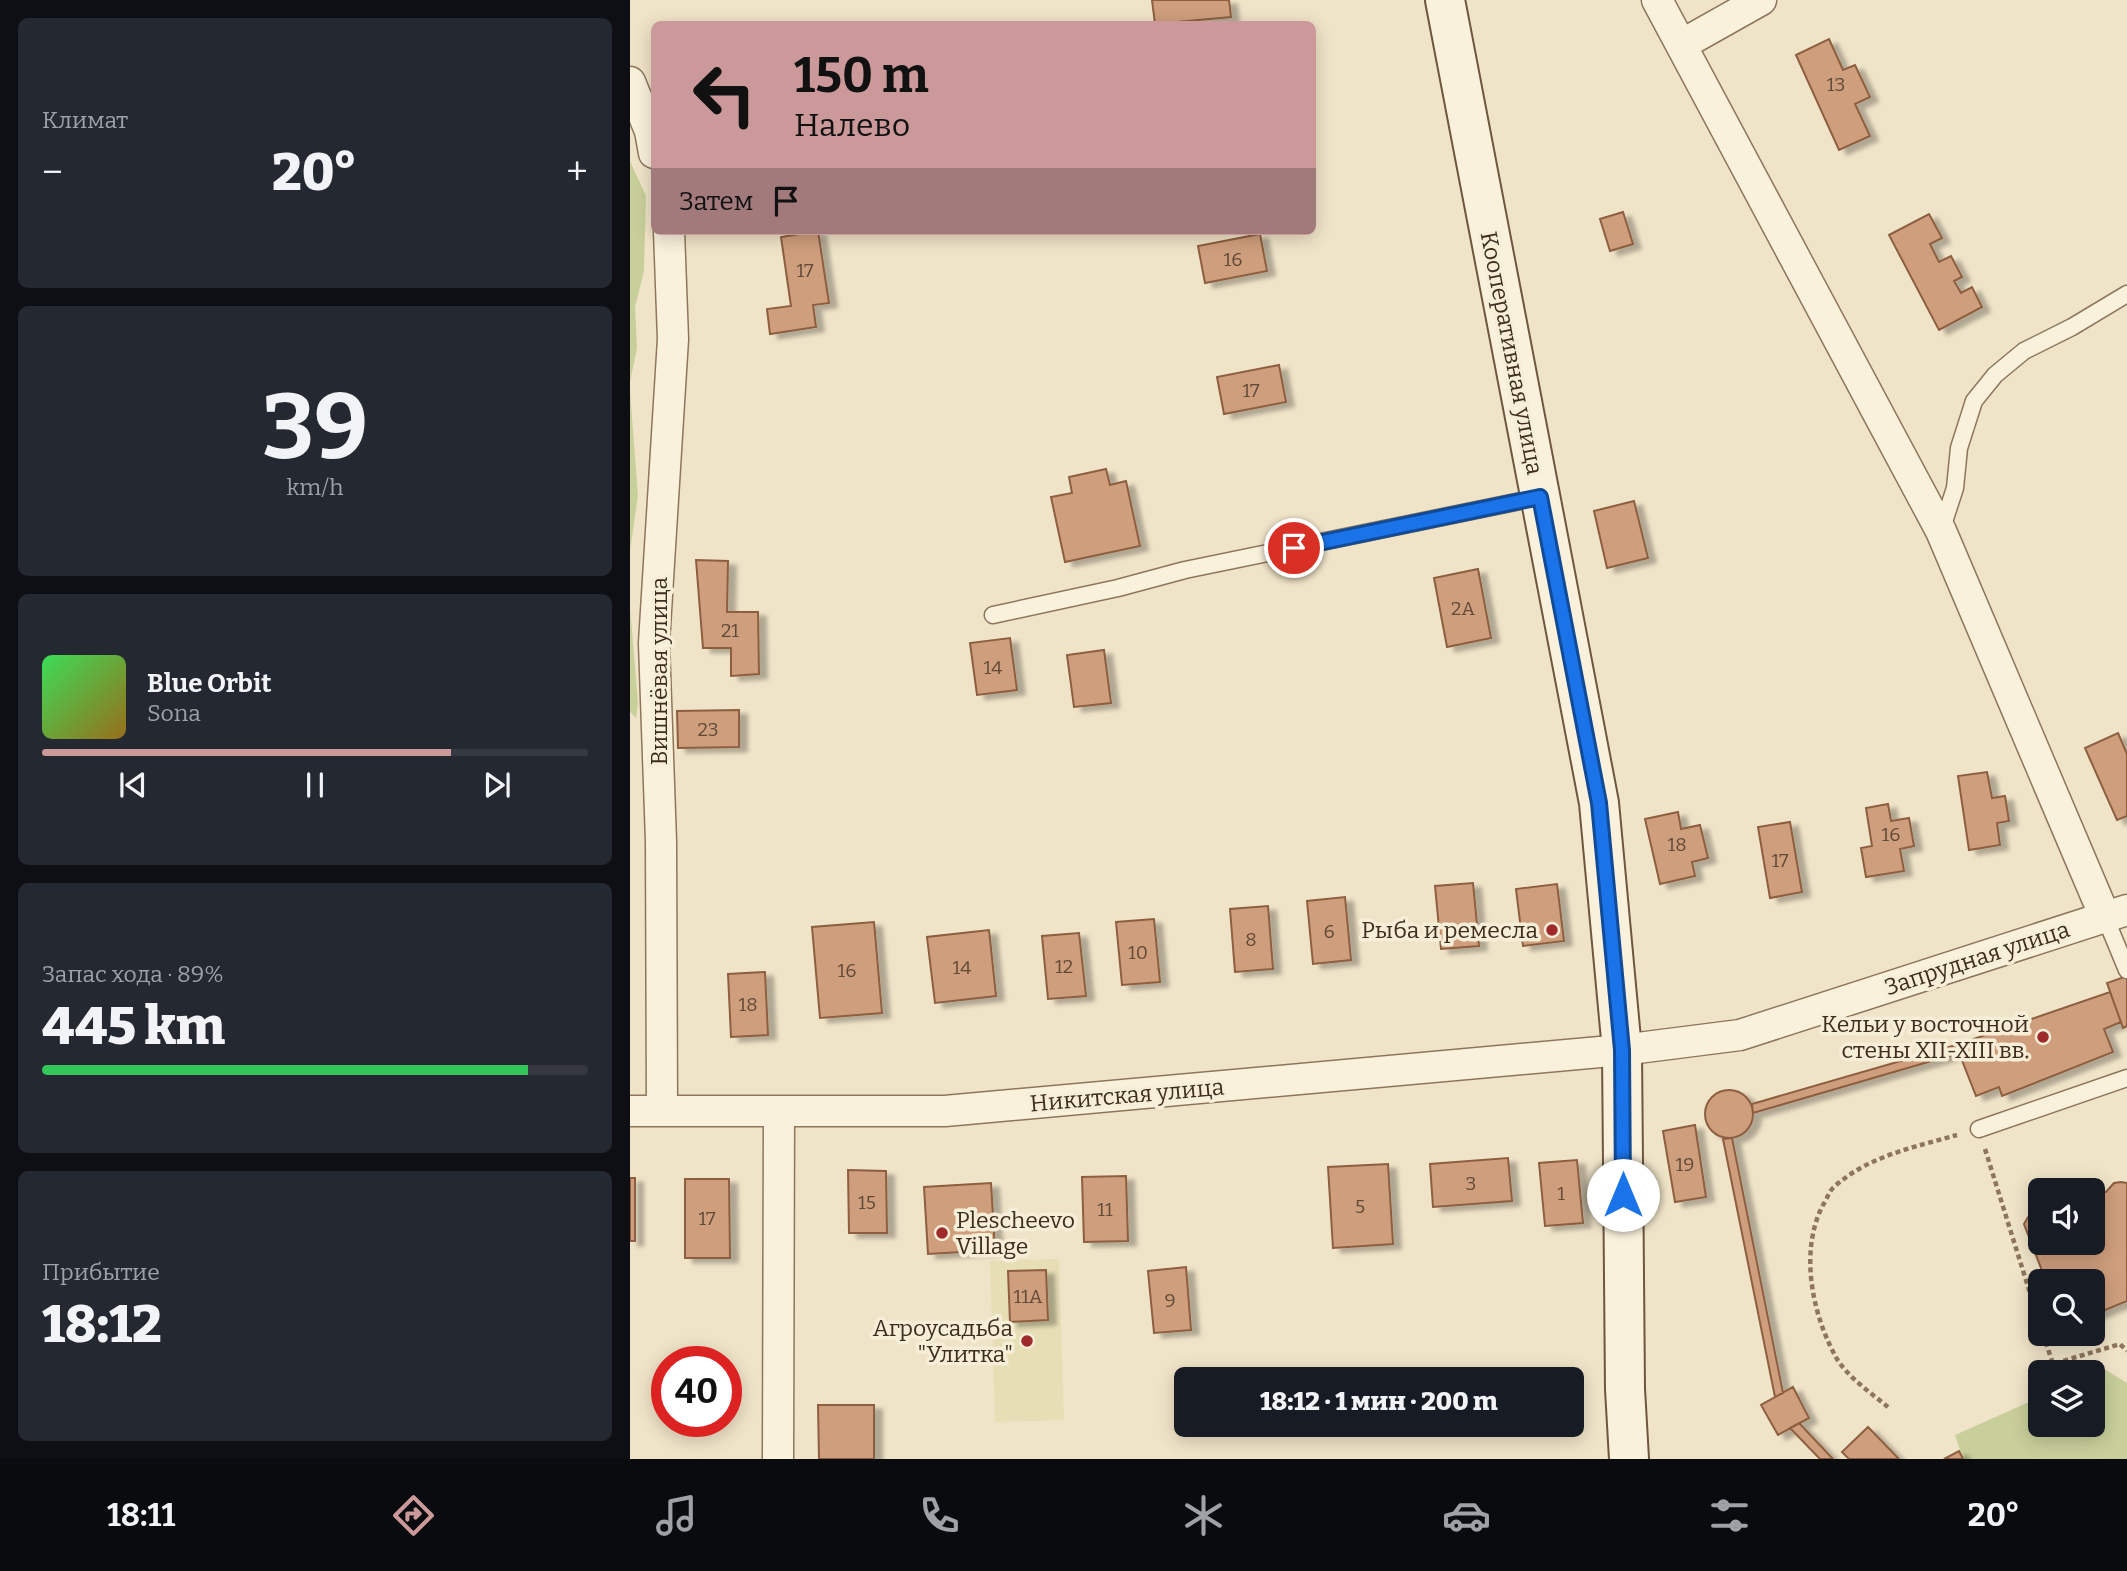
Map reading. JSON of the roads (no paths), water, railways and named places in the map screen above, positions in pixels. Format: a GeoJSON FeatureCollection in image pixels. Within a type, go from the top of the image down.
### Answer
{"type":"FeatureCollection","features":[{"type":"Feature","properties":{"kind":"street","name":"Кооперативная улица"},"geometry":{"type":"LineString","coordinates":[[1445,0],[1599,803],[1622,1050],[1629,1459]]}},
{"type":"Feature","properties":{"kind":"street"},"geometry":{"type":"LineString","coordinates":[[1657,0],[1941,531],[2116,913]]}},
{"type":"Feature","properties":{"kind":"street"},"geometry":{"type":"LineString","coordinates":[[1681,45],[1761,0]]}},
{"type":"Feature","properties":{"kind":"street"},"geometry":{"type":"LineString","coordinates":[[630,82],[651,136]]}},
{"type":"Feature","properties":{"kind":"street","name":"Вишнёвая улица"},"geometry":{"type":"LineString","coordinates":[[662,1110],[660,841],[654,643],[673,339],[669,235]]}},
{"type":"Feature","properties":{"kind":"street","name":"Запрудная улица"},"geometry":{"type":"LineString","coordinates":[[1622,1050],[1740,1035],[2116,913]]}},
{"type":"Feature","properties":{"kind":"street","name":"Никитская улица"},"geometry":{"type":"LineString","coordinates":[[630,1111],[945,1111],[1622,1050]]}},
{"type":"Feature","properties":{"kind":"street"},"geometry":{"type":"LineString","coordinates":[[778,1459],[779,1112]]}},
{"type":"Feature","properties":{"kind":"lane"},"geometry":{"type":"LineString","coordinates":[[1941,531],[1955,488],[1959,448],[1974,401],[1995,375],[2024,351],[2127,295]]}},
{"type":"Feature","properties":{"kind":"lane"},"geometry":{"type":"LineString","coordinates":[[993,615],[1199,567],[1540,497]]}},
{"type":"Feature","properties":{"kind":"lane"},"geometry":{"type":"LineString","coordinates":[[2116,913],[2127,970]]}},
{"type":"Feature","properties":{"kind":"lane"},"geometry":{"type":"LineString","coordinates":[[1979,1129],[2127,1078]]}},
{"type":"Feature","properties":{"kind":"place","name":"Рыба и ремесла"},"geometry":{"type":"Point","coordinates":[1552,930]}},
{"type":"Feature","properties":{"kind":"place","name":"Кельи у восточной стены XII-XIII вв."},"geometry":{"type":"Point","coordinates":[2043,1037]}},
{"type":"Feature","properties":{"kind":"place","name":"Plescheevo Village"},"geometry":{"type":"Point","coordinates":[942,1233]}},
{"type":"Feature","properties":{"kind":"place","name":"Агроусадьба \"Улитка\""},"geometry":{"type":"Point","coordinates":[1027,1341]}}]}
